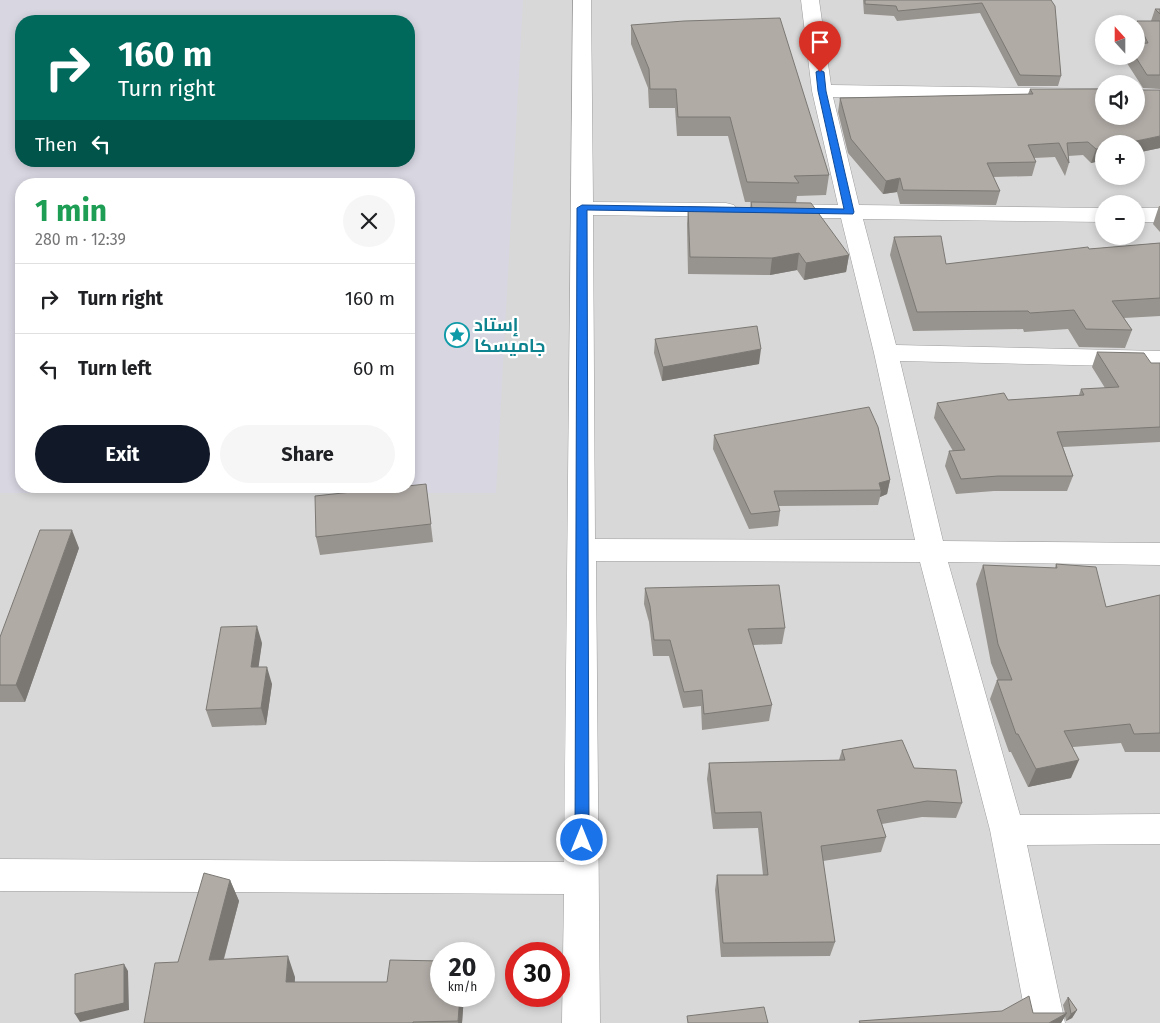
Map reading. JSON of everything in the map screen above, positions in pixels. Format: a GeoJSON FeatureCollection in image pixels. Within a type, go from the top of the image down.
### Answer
{"type":"FeatureCollection","features":[{"type":"Feature","properties":{"kind":"street"},"geometry":{"type":"LineString","coordinates":[[581,1023],[583,550],[582,0]]}},
{"type":"Feature","properties":{"kind":"street"},"geometry":{"type":"LineString","coordinates":[[810,0],[822,91],[850,212],[886,353],[931,551],[1007,830],[1046,1023]]}},
{"type":"Feature","properties":{"kind":"street"},"geometry":{"type":"LineString","coordinates":[[822,91],[1095,95]]}},
{"type":"Feature","properties":{"kind":"street"},"geometry":{"type":"LineString","coordinates":[[582,208],[1095,215]]}},
{"type":"Feature","properties":{"kind":"street"},"geometry":{"type":"LineString","coordinates":[[1145,215],[1160,215]]}},
{"type":"Feature","properties":{"kind":"street"},"geometry":{"type":"LineString","coordinates":[[886,353],[1160,359]]}},
{"type":"Feature","properties":{"kind":"street"},"geometry":{"type":"LineString","coordinates":[[583,550],[1160,554]]}},
{"type":"Feature","properties":{"kind":"street"},"geometry":{"type":"LineString","coordinates":[[1007,830],[1160,829]]}},
{"type":"Feature","properties":{"kind":"street"},"geometry":{"type":"LineString","coordinates":[[0,875],[582,878]]}},
{"type":"Feature","properties":{"kind":"shaded area"},"geometry":{"type":"Polygon","coordinates":[[[0,0],[1160,0],[1160,1023],[0,1023],[0,0]]]}},
{"type":"Feature","properties":{"kind":"shaded area","name":"إستاد جاميسكا"},"geometry":{"type":"Polygon","coordinates":[[[0,0],[523,0],[496,493],[415,493],[415,178],[15,178],[15,493],[0,493],[0,0]]]}},
{"type":"Feature","properties":{"kind":"building"},"geometry":{"type":"Polygon","coordinates":[[[865,0],[1051,0],[1055,6],[1061,76],[1020,75],[982,3],[898,11],[896,6],[865,4],[865,0]]]}},
{"type":"Feature","properties":{"kind":"building"},"geometry":{"type":"Polygon","coordinates":[[[780,18],[829,175],[794,176],[799,183],[747,182],[730,117],[678,117],[676,89],[650,89],[649,69],[631,25],[684,21],[780,18]]]}},
{"type":"Feature","properties":{"kind":"building"},"geometry":{"type":"Polygon","coordinates":[[[1145,21],[1160,21],[1160,75],[1147,75],[1141,65],[1145,65],[1145,43],[1148,43],[1145,37],[1145,21]]]}},
{"type":"Feature","properties":{"kind":"building"},"geometry":{"type":"Polygon","coordinates":[[[1030,89],[1095,89],[1095,125],[1145,125],[1145,90],[1160,90],[1160,136],[1145,139],[1145,135],[1095,135],[1095,148],[1088,142],[1067,143],[1069,163],[1059,143],[1028,145],[1036,162],[987,163],[1000,191],[903,190],[900,178],[886,181],[851,139],[840,98],[1033,94],[1030,89]]]}},
{"type":"Feature","properties":{"kind":"building"},"geometry":{"type":"Polygon","coordinates":[[[751,202],[811,203],[849,255],[806,263],[799,253],[772,258],[690,257],[688,207],[752,208],[751,202]]]}},
{"type":"Feature","properties":{"kind":"building"},"geometry":{"type":"Polygon","coordinates":[[[941,236],[946,264],[1088,247],[1089,249],[1160,243],[1160,298],[1112,301],[1132,330],[1086,329],[1074,310],[1030,313],[1028,311],[917,312],[894,237],[941,236]]]}},
{"type":"Feature","properties":{"kind":"building"},"geometry":{"type":"Polygon","coordinates":[[[757,326],[761,349],[663,367],[655,339],[757,326]]]}},
{"type":"Feature","properties":{"kind":"building"},"geometry":{"type":"Polygon","coordinates":[[[1097,352],[1144,353],[1151,363],[1160,363],[1160,427],[1057,432],[1073,476],[998,476],[961,479],[949,451],[965,450],[937,403],[1004,393],[1008,400],[1084,395],[1081,389],[1119,387],[1097,352]]]}},
{"type":"Feature","properties":{"kind":"building"},"geometry":{"type":"Polygon","coordinates":[[[869,407],[878,427],[890,480],[879,483],[881,490],[774,491],[780,511],[751,514],[714,435],[869,407]]]}},
{"type":"Feature","properties":{"kind":"building"},"geometry":{"type":"Polygon","coordinates":[[[426,484],[431,524],[316,537],[315,496],[343,493],[415,493],[415,485],[426,484]]]}},
{"type":"Feature","properties":{"kind":"building"},"geometry":{"type":"Polygon","coordinates":[[[40,530],[72,530],[16,685],[0,685],[0,637],[40,530]]]}},
{"type":"Feature","properties":{"kind":"building"},"geometry":{"type":"Polygon","coordinates":[[[1056,564],[1096,567],[1106,607],[1160,595],[1160,733],[1134,734],[1130,724],[1064,731],[1079,760],[1036,769],[1018,734],[1016,734],[997,680],[1012,680],[998,644],[983,565],[1057,568],[1056,564]]]}},
{"type":"Feature","properties":{"kind":"building"},"geometry":{"type":"Polygon","coordinates":[[[779,585],[785,628],[748,629],[772,705],[704,714],[702,690],[684,692],[670,640],[654,640],[650,606],[645,588],[779,585]]]}},
{"type":"Feature","properties":{"kind":"building"},"geometry":{"type":"Polygon","coordinates":[[[257,626],[251,667],[267,667],[261,708],[206,710],[221,627],[257,626]]]}},
{"type":"Feature","properties":{"kind":"building"},"geometry":{"type":"Polygon","coordinates":[[[902,740],[914,768],[956,770],[962,803],[927,801],[877,810],[886,837],[821,846],[835,942],[723,943],[717,875],[768,875],[761,812],[715,813],[709,763],[845,760],[842,750],[902,740]]]}},
{"type":"Feature","properties":{"kind":"building"},"geometry":{"type":"Polygon","coordinates":[[[204,873],[230,880],[209,960],[288,956],[286,982],[387,982],[390,960],[430,961],[430,1007],[459,1007],[458,1021],[413,1023],[144,1023],[155,963],[178,962],[204,873]]]}},
{"type":"Feature","properties":{"kind":"building"},"geometry":{"type":"Polygon","coordinates":[[[124,964],[124,1003],[75,1014],[75,974],[124,964]]]}},
{"type":"Feature","properties":{"kind":"building"},"geometry":{"type":"Polygon","coordinates":[[[1029,996],[1033,1013],[1067,1013],[1049,1023],[860,1023],[859,1021],[1002,1011],[1029,996]]]}},
{"type":"Feature","properties":{"kind":"building"},"geometry":{"type":"Polygon","coordinates":[[[1068,997],[1077,1010],[1071,1014],[1068,997]]]}},
{"type":"Feature","properties":{"kind":"building"},"geometry":{"type":"Polygon","coordinates":[[[764,1007],[768,1023],[688,1023],[687,1016],[764,1007]]]}},
{"type":"Feature","properties":{"kind":"place","name":"إستاد جاميسكا"},"geometry":{"type":"Point","coordinates":[457,335]}},
{"type":"Feature","properties":{"kind":"route"},"geometry":{"type":"LineString","coordinates":[[582,840],[582,208],[850,212],[822,91],[820,72]]}}]}
